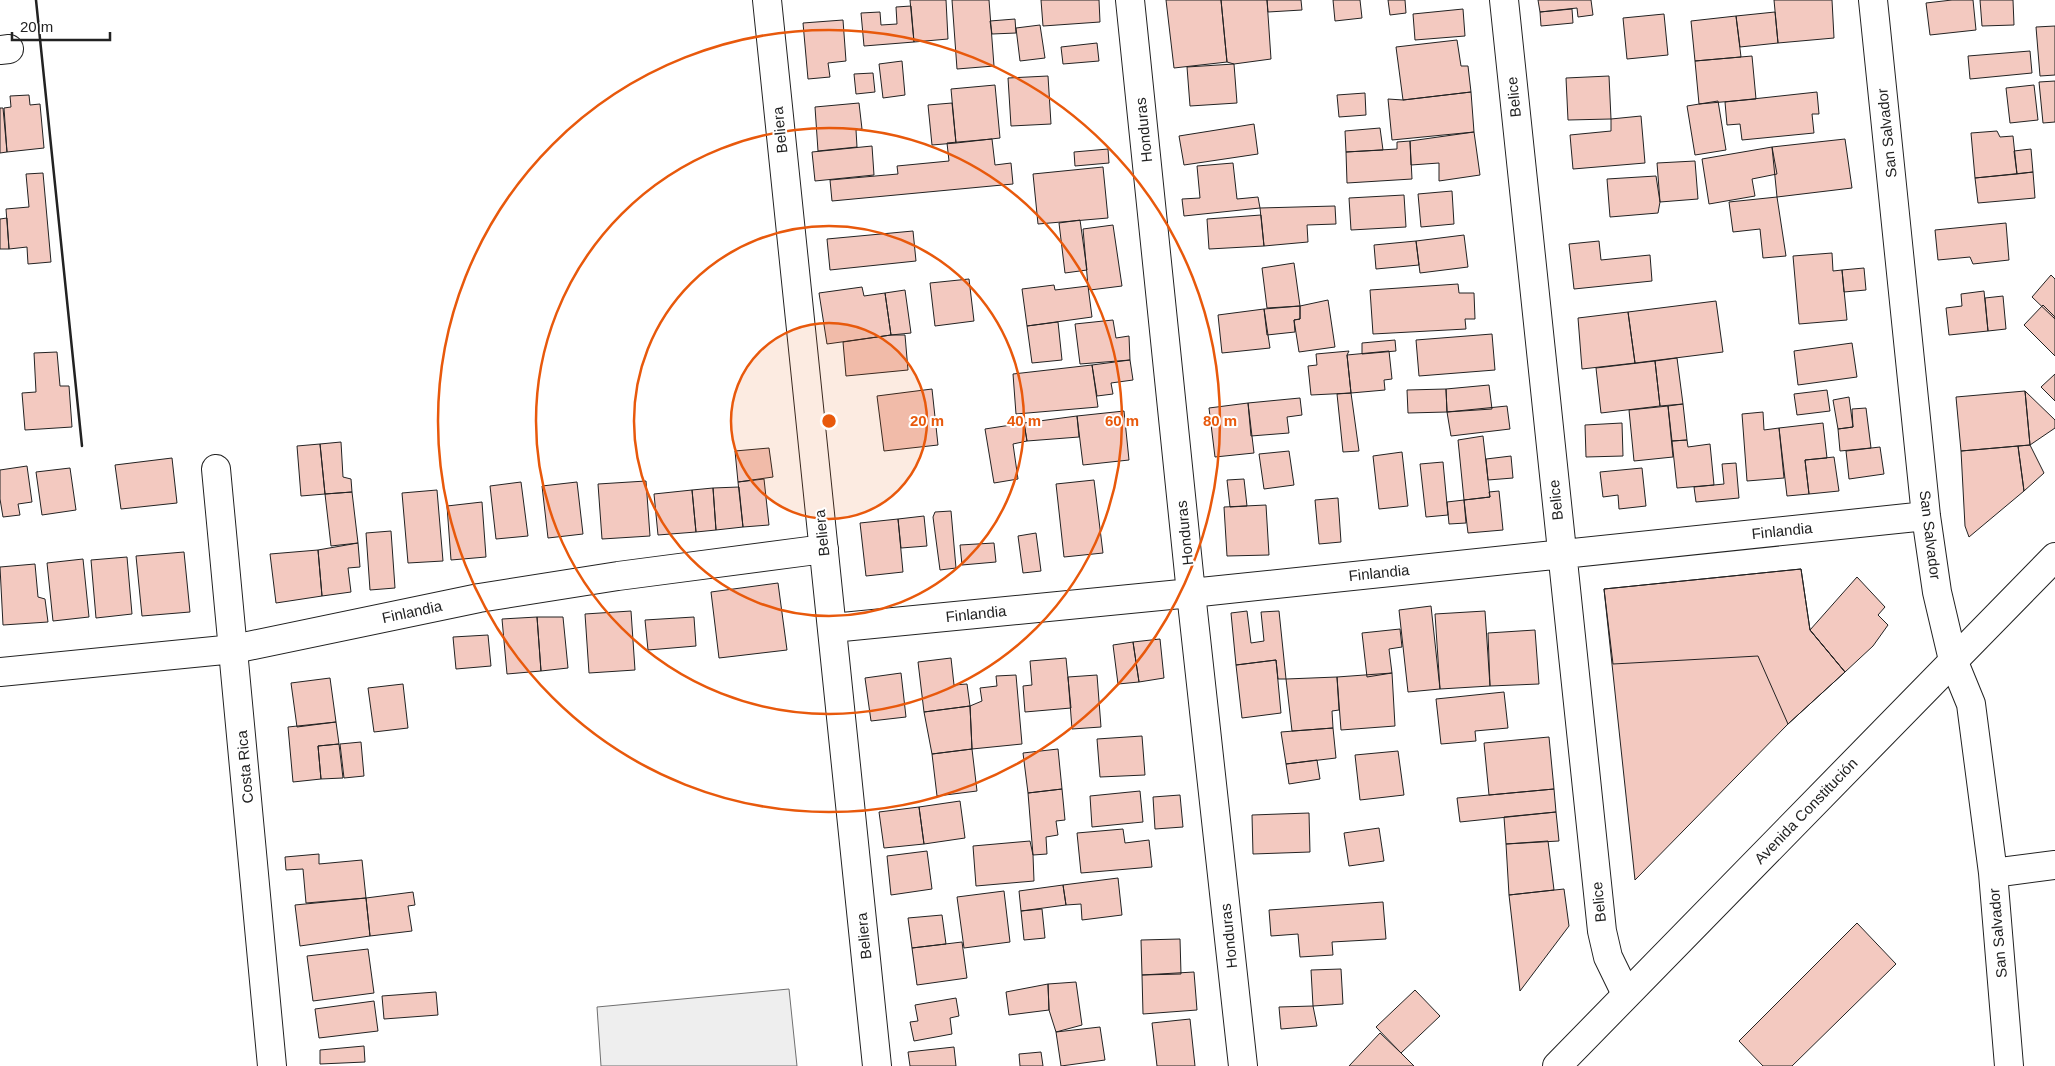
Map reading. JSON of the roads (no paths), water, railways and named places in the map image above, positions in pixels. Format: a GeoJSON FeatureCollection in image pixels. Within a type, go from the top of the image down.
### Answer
{"type":"FeatureCollection","features":[{"type":"Feature","properties":{"kind":"street","name":"Beliera"},"geometry":{"type":"LineString","coordinates":[[767,0],[877,1066]]}},
{"type":"Feature","properties":{"kind":"street","name":"Honduras"},"geometry":{"type":"LineString","coordinates":[[1130,0],[1191,593],[1243,1066]]}},
{"type":"Feature","properties":{"kind":"street","name":"Belice"},"geometry":{"type":"LineString","coordinates":[[1504,0],[1602,931],[1608,957],[1626,994]]}},
{"type":"Feature","properties":{"kind":"street","name":"San Salvador"},"geometry":{"type":"LineString","coordinates":[[1873,0],[1926,516],[1937,592],[1953,660],[1971,704],[1993,873],[2009,1066]]}},
{"type":"Feature","properties":{"kind":"street","name":"Costa Rica"},"geometry":{"type":"LineString","coordinates":[[216,469],[272,1066]]}},
{"type":"Feature","properties":{"kind":"street","name":"Finlandia"},"geometry":{"type":"LineString","coordinates":[[832,628],[1191,593],[1926,516]]}},
{"type":"Feature","properties":{"kind":"street","name":"Finlandia"},"geometry":{"type":"LineString","coordinates":[[0,672],[234,649],[479,598],[618,576],[824,549]]}},
{"type":"Feature","properties":{"kind":"street","name":"Avenida Constitución"},"geometry":{"type":"LineString","coordinates":[[1557,1066],[2055,558]]}},
{"type":"Feature","properties":{"kind":"street"},"geometry":{"type":"LineString","coordinates":[[1993,873],[2055,866]]}}]}
